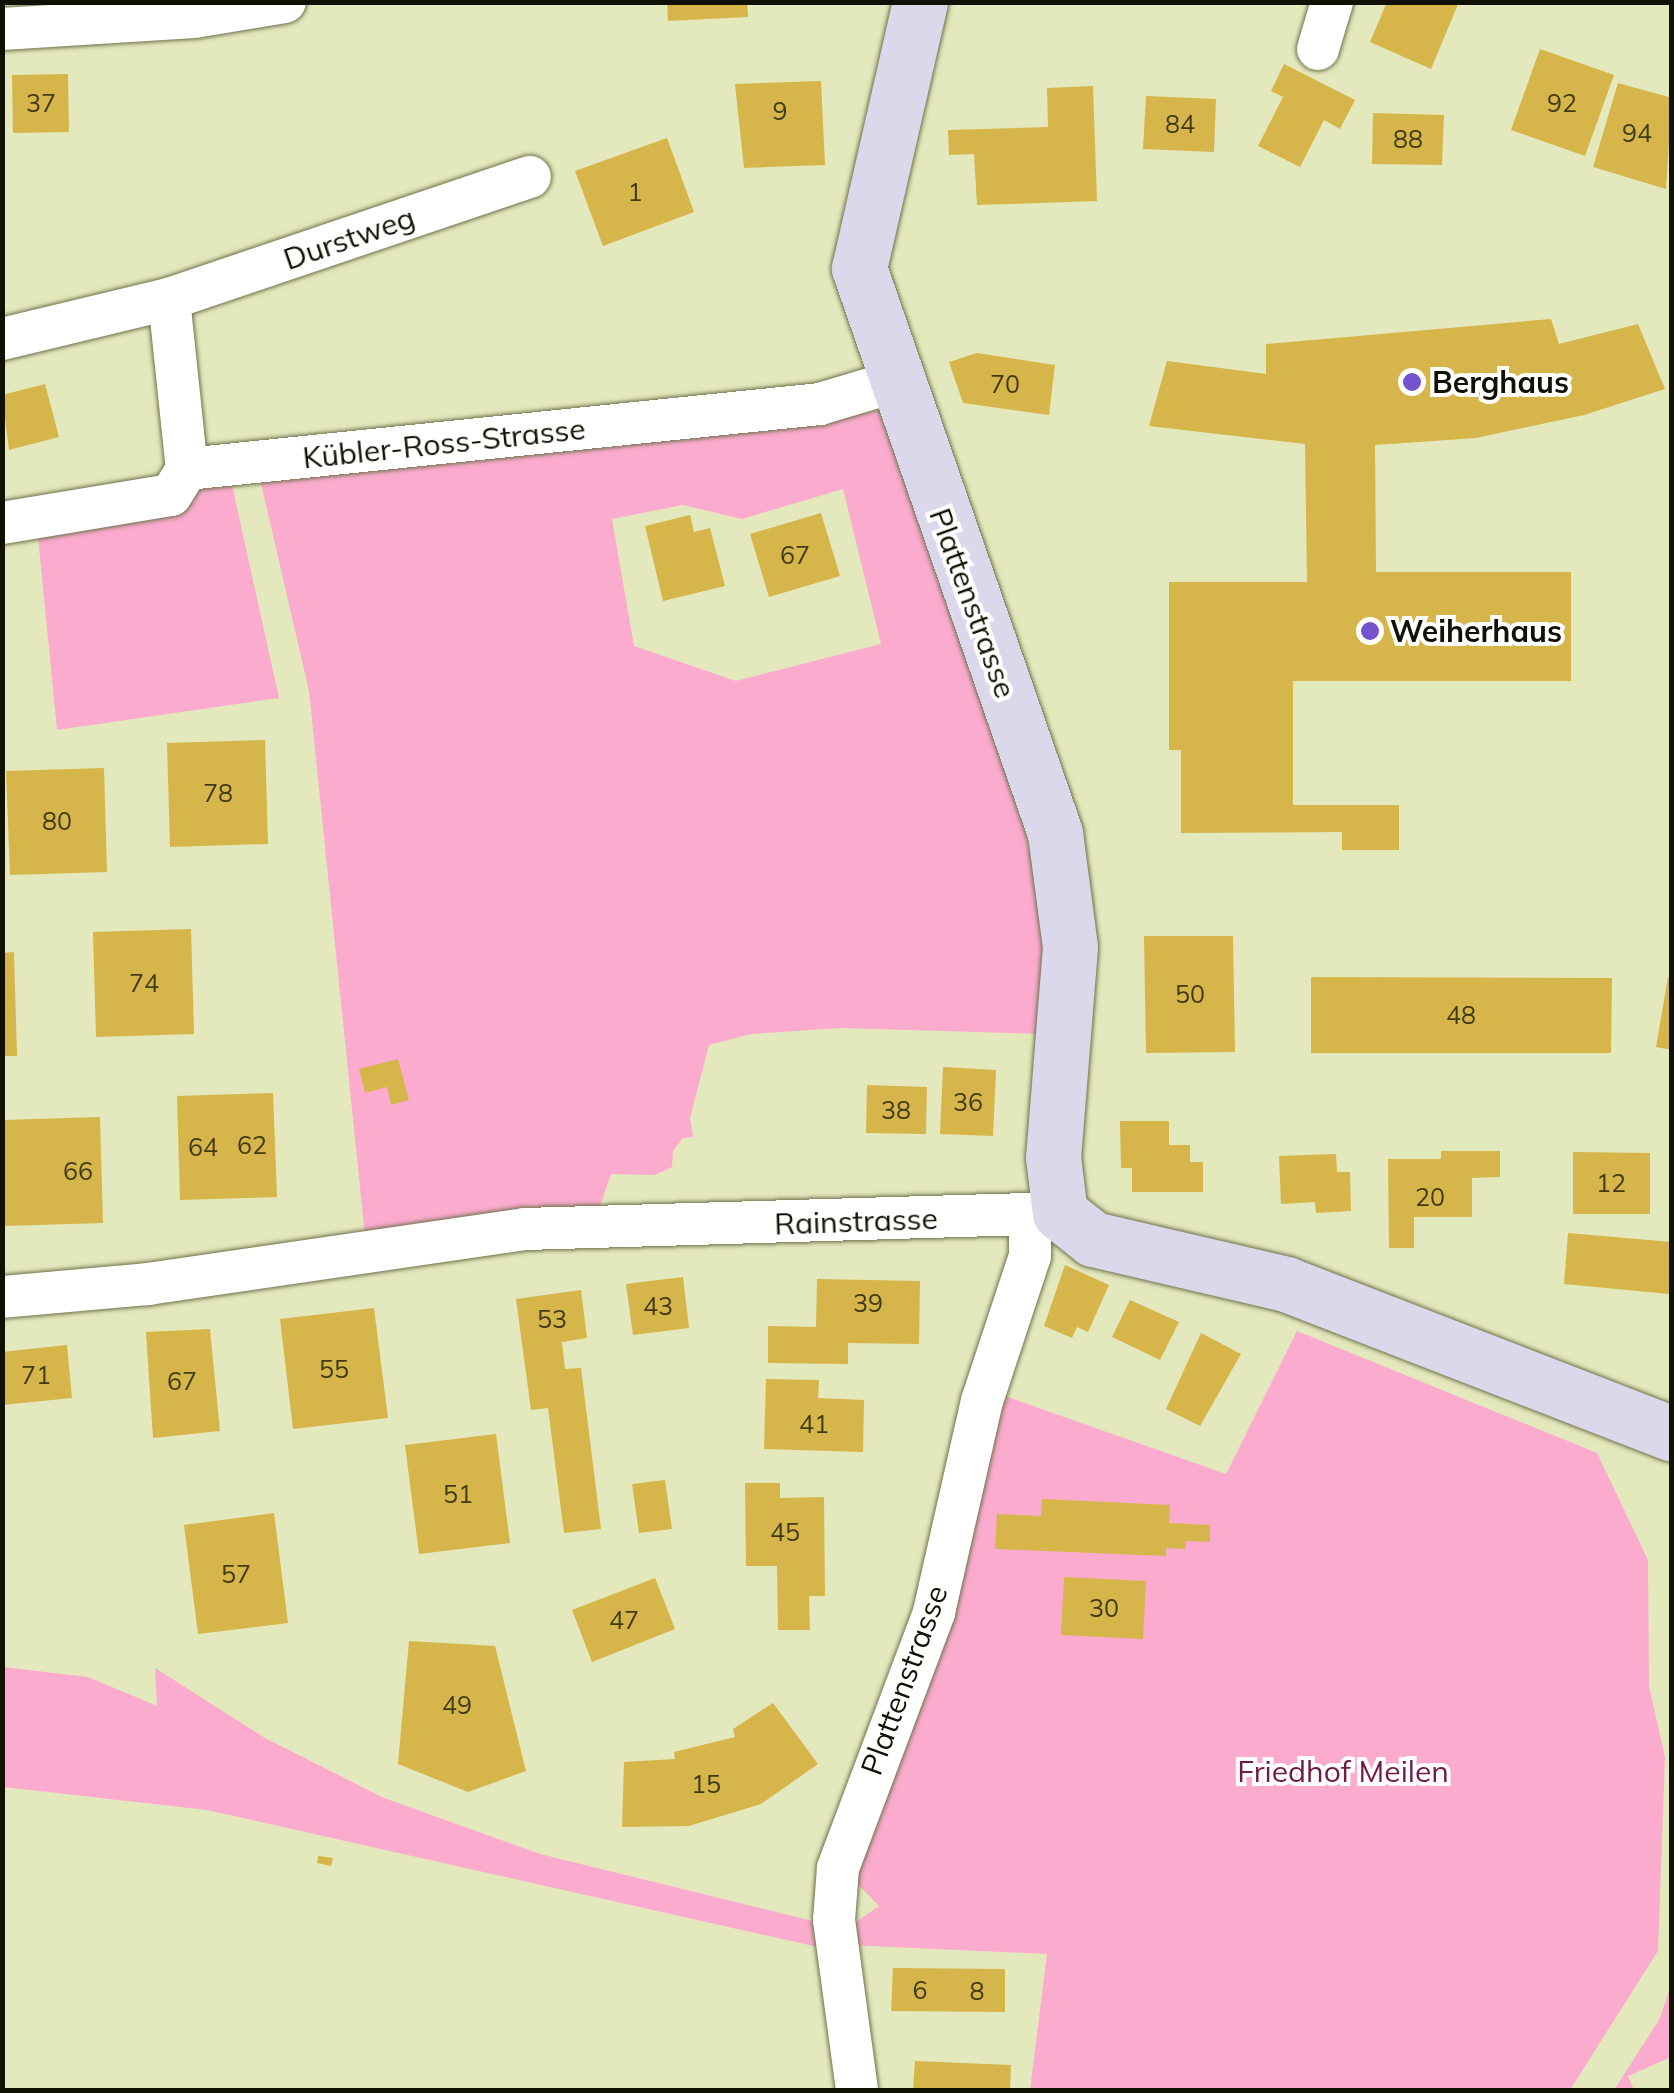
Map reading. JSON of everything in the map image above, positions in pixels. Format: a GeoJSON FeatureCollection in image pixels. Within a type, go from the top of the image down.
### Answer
{"type":"FeatureCollection","features":[{"type":"Feature","properties":{"kind":"street"},"geometry":{"type":"LineString","coordinates":[[2,29],[194,17],[285,2]]}},
{"type":"Feature","properties":{"kind":"street","name":"Plattenstrasse"},"geometry":{"type":"LineString","coordinates":[[857,2090],[834,1920],[838,1868],[934,1612],[982,1401],[1045,1214],[1070,947],[1054,833],[859,268],[920,2]]}},
{"type":"Feature","properties":{"kind":"street"},"geometry":{"type":"LineString","coordinates":[[1318,49],[1332,2]]}},
{"type":"Feature","properties":{"kind":"street","name":"Durstweg"},"geometry":{"type":"LineString","coordinates":[[2,340],[169,299],[530,177]]}},
{"type":"Feature","properties":{"kind":"street"},"geometry":{"type":"LineString","coordinates":[[2,523],[171,495],[188,469],[169,299]]}},
{"type":"Feature","properties":{"kind":"street","name":"Kübler-Ross-Strasse"},"geometry":{"type":"LineString","coordinates":[[188,469],[820,404],[897,381]]}},
{"type":"Feature","properties":{"kind":"street"},"geometry":{"type":"LineString","coordinates":[[1045,1214],[1093,1239],[1286,1284],[1672,1434]]}},
{"type":"Feature","properties":{"kind":"street","name":"Rainstrasse"},"geometry":{"type":"LineString","coordinates":[[2,1297],[148,1284],[508,1230],[1045,1214]]}},
{"type":"Feature","properties":{"kind":"green space"},"geometry":{"type":"Polygon","coordinates":[[[880,411],[1025,829],[1047,942],[1041,1034],[841,1028],[751,1034],[709,1045],[690,1118],[693,1137],[683,1138],[673,1151],[672,1167],[655,1175],[611,1174],[597,1215],[365,1236],[309,691],[260,479],[880,411]],[[843,489],[742,519],[683,505],[612,519],[634,646],[736,681],[881,644],[843,489]]]}},
{"type":"Feature","properties":{"kind":"green space"},"geometry":{"type":"Polygon","coordinates":[[[232,485],[279,698],[57,730],[38,537],[183,510],[203,486],[232,485]]]}},
{"type":"Feature","properties":{"kind":"green space","name":"Friedhof Meilen"},"geometry":{"type":"Polygon","coordinates":[[[1297,1331],[1597,1453],[1648,1560],[1649,1686],[1665,1757],[1658,1951],[1570,2090],[1030,2090],[1047,1954],[848,1945],[856,1922],[879,1906],[856,1882],[854,1870],[1005,1396],[1226,1474],[1297,1331]]]}},
{"type":"Feature","properties":{"kind":"green space"},"geometry":{"type":"Polygon","coordinates":[[[3,1667],[88,1677],[157,1706],[155,1668],[265,1738],[384,1798],[540,1854],[821,1923],[818,1947],[207,1810],[3,1787],[3,1667]]]}},
{"type":"Feature","properties":{"kind":"green space"},"geometry":{"type":"Polygon","coordinates":[[[1671,1986],[1671,2057],[1628,2076],[1634,2090],[1614,2090],[1659,2020],[1671,1986]]]}},
{"type":"Feature","properties":{"kind":"building"},"geometry":{"type":"Polygon","coordinates":[[[667,2],[747,2],[748,17],[668,21],[667,2]]]}},
{"type":"Feature","properties":{"kind":"building"},"geometry":{"type":"Polygon","coordinates":[[[1387,2],[1459,2],[1431,69],[1370,42],[1387,2]]]}},
{"type":"Feature","properties":{"kind":"building"},"geometry":{"type":"Polygon","coordinates":[[[1540,49],[1614,75],[1585,156],[1511,130],[1540,49]]]}},
{"type":"Feature","properties":{"kind":"building"},"geometry":{"type":"Polygon","coordinates":[[[1284,64],[1355,100],[1340,129],[1324,120],[1300,167],[1258,146],[1283,97],[1271,91],[1284,64]]]}},
{"type":"Feature","properties":{"kind":"building"},"geometry":{"type":"Polygon","coordinates":[[[68,74],[69,132],[13,133],[12,75],[68,74]]]}},
{"type":"Feature","properties":{"kind":"building"},"geometry":{"type":"Polygon","coordinates":[[[821,81],[825,165],[744,168],[735,84],[821,81]]]}},
{"type":"Feature","properties":{"kind":"building"},"geometry":{"type":"Polygon","coordinates":[[[1618,83],[1672,98],[1666,189],[1593,167],[1618,83]]]}},
{"type":"Feature","properties":{"kind":"building"},"geometry":{"type":"Polygon","coordinates":[[[1093,86],[1097,201],[977,205],[974,154],[949,155],[948,130],[1048,127],[1047,88],[1093,86]]]}},
{"type":"Feature","properties":{"kind":"building"},"geometry":{"type":"Polygon","coordinates":[[[1146,96],[1216,99],[1214,152],[1143,149],[1146,96]]]}},
{"type":"Feature","properties":{"kind":"building"},"geometry":{"type":"Polygon","coordinates":[[[1373,113],[1444,115],[1442,165],[1372,164],[1373,113]]]}},
{"type":"Feature","properties":{"kind":"building"},"geometry":{"type":"Polygon","coordinates":[[[667,138],[694,212],[603,246],[575,171],[667,138]]]}},
{"type":"Feature","properties":{"kind":"building","name":"Weiherhaus"},"geometry":{"type":"Polygon","coordinates":[[[1551,319],[1559,344],[1638,324],[1665,389],[1584,415],[1476,438],[1375,445],[1376,572],[1571,572],[1571,681],[1293,681],[1293,805],[1399,805],[1399,850],[1342,850],[1342,832],[1181,833],[1181,750],[1169,750],[1169,582],[1307,582],[1305,444],[1149,426],[1167,361],[1266,374],[1266,344],[1551,319]]]}},
{"type":"Feature","properties":{"kind":"building"},"geometry":{"type":"Polygon","coordinates":[[[977,353],[1055,365],[1049,415],[963,403],[949,362],[977,353]]]}},
{"type":"Feature","properties":{"kind":"building"},"geometry":{"type":"Polygon","coordinates":[[[45,384],[59,437],[9,450],[2,395],[45,384]]]}},
{"type":"Feature","properties":{"kind":"building"},"geometry":{"type":"Polygon","coordinates":[[[821,513],[840,576],[769,597],[750,534],[821,513]]]}},
{"type":"Feature","properties":{"kind":"building"},"geometry":{"type":"Polygon","coordinates":[[[690,515],[694,532],[710,528],[725,586],[663,601],[645,526],[690,515]]]}},
{"type":"Feature","properties":{"kind":"building"},"geometry":{"type":"Polygon","coordinates":[[[265,740],[268,844],[170,847],[167,743],[265,740]]]}},
{"type":"Feature","properties":{"kind":"building"},"geometry":{"type":"Polygon","coordinates":[[[104,768],[107,872],[10,875],[6,771],[104,768]]]}},
{"type":"Feature","properties":{"kind":"building"},"geometry":{"type":"Polygon","coordinates":[[[191,929],[194,1034],[96,1037],[93,932],[191,929]]]}},
{"type":"Feature","properties":{"kind":"building"},"geometry":{"type":"Polygon","coordinates":[[[1144,936],[1233,936],[1235,1052],[1146,1053],[1144,936]]]}},
{"type":"Feature","properties":{"kind":"building"},"geometry":{"type":"Polygon","coordinates":[[[14,952],[17,1056],[2,1056],[2,953],[14,952]]]}},
{"type":"Feature","properties":{"kind":"building"},"geometry":{"type":"Polygon","coordinates":[[[1311,977],[1612,978],[1611,1053],[1311,1053],[1311,977]]]}},
{"type":"Feature","properties":{"kind":"building"},"geometry":{"type":"Polygon","coordinates":[[[1668,977],[1672,978],[1672,1050],[1656,1047],[1668,977]]]}},
{"type":"Feature","properties":{"kind":"building"},"geometry":{"type":"Polygon","coordinates":[[[398,1059],[409,1100],[391,1105],[387,1087],[365,1093],[359,1069],[398,1059]]]}},
{"type":"Feature","properties":{"kind":"building"},"geometry":{"type":"Polygon","coordinates":[[[943,1067],[996,1070],[993,1136],[940,1134],[943,1067]]]}},
{"type":"Feature","properties":{"kind":"building"},"geometry":{"type":"Polygon","coordinates":[[[867,1085],[927,1087],[926,1134],[866,1133],[867,1085]]]}},
{"type":"Feature","properties":{"kind":"building"},"geometry":{"type":"Polygon","coordinates":[[[273,1093],[277,1197],[180,1200],[177,1096],[273,1093]]]}},
{"type":"Feature","properties":{"kind":"building"},"geometry":{"type":"Polygon","coordinates":[[[100,1117],[103,1223],[5,1226],[2,1120],[100,1117]]]}},
{"type":"Feature","properties":{"kind":"building"},"geometry":{"type":"Polygon","coordinates":[[[1120,1121],[1169,1121],[1169,1145],[1190,1145],[1190,1162],[1203,1162],[1203,1192],[1132,1192],[1132,1168],[1121,1168],[1120,1121]]]}},
{"type":"Feature","properties":{"kind":"building"},"geometry":{"type":"Polygon","coordinates":[[[1441,1151],[1500,1151],[1500,1177],[1472,1178],[1472,1217],[1414,1217],[1414,1248],[1389,1248],[1388,1159],[1441,1159],[1441,1151]]]}},
{"type":"Feature","properties":{"kind":"building"},"geometry":{"type":"Polygon","coordinates":[[[1573,1152],[1650,1153],[1650,1214],[1573,1214],[1573,1152]]]}},
{"type":"Feature","properties":{"kind":"building"},"geometry":{"type":"Polygon","coordinates":[[[1336,1154],[1337,1172],[1350,1172],[1351,1211],[1316,1213],[1315,1202],[1281,1204],[1279,1156],[1336,1154]]]}},
{"type":"Feature","properties":{"kind":"building"},"geometry":{"type":"Polygon","coordinates":[[[1568,1233],[1672,1242],[1669,1294],[1564,1284],[1568,1233]]]}},
{"type":"Feature","properties":{"kind":"building"},"geometry":{"type":"Polygon","coordinates":[[[1065,1265],[1109,1285],[1088,1332],[1077,1327],[1072,1338],[1044,1326],[1065,1265]]]}},
{"type":"Feature","properties":{"kind":"building"},"geometry":{"type":"Polygon","coordinates":[[[683,1277],[689,1328],[633,1335],[626,1284],[683,1277]]]}},
{"type":"Feature","properties":{"kind":"building"},"geometry":{"type":"Polygon","coordinates":[[[817,1279],[920,1281],[919,1344],[848,1343],[848,1364],[768,1363],[768,1326],[816,1327],[817,1279]]]}},
{"type":"Feature","properties":{"kind":"building"},"geometry":{"type":"Polygon","coordinates":[[[581,1290],[587,1338],[562,1342],[565,1369],[581,1368],[601,1529],[564,1533],[548,1408],[531,1410],[516,1299],[581,1290]]]}},
{"type":"Feature","properties":{"kind":"building"},"geometry":{"type":"Polygon","coordinates":[[[1130,1300],[1179,1322],[1160,1360],[1112,1337],[1130,1300]]]}},
{"type":"Feature","properties":{"kind":"building"},"geometry":{"type":"Polygon","coordinates":[[[374,1308],[388,1418],[293,1429],[280,1319],[374,1308]]]}},
{"type":"Feature","properties":{"kind":"building"},"geometry":{"type":"Polygon","coordinates":[[[210,1329],[220,1431],[153,1438],[146,1332],[210,1329]]]}},
{"type":"Feature","properties":{"kind":"building"},"geometry":{"type":"Polygon","coordinates":[[[1201,1333],[1241,1354],[1200,1426],[1166,1409],[1201,1333]]]}},
{"type":"Feature","properties":{"kind":"building"},"geometry":{"type":"Polygon","coordinates":[[[67,1345],[72,1398],[2,1405],[2,1352],[67,1345]]]}},
{"type":"Feature","properties":{"kind":"building"},"geometry":{"type":"Polygon","coordinates":[[[766,1379],[819,1380],[818,1398],[864,1400],[863,1452],[764,1449],[766,1379]]]}},
{"type":"Feature","properties":{"kind":"building"},"geometry":{"type":"Polygon","coordinates":[[[496,1434],[510,1543],[419,1554],[405,1445],[496,1434]]]}},
{"type":"Feature","properties":{"kind":"building"},"geometry":{"type":"Polygon","coordinates":[[[665,1480],[672,1529],[639,1533],[632,1484],[665,1480]]]}},
{"type":"Feature","properties":{"kind":"building"},"geometry":{"type":"Polygon","coordinates":[[[745,1483],[780,1483],[780,1498],[824,1497],[825,1596],[809,1596],[810,1630],[778,1630],[777,1566],[746,1566],[745,1483]]]}},
{"type":"Feature","properties":{"kind":"building"},"geometry":{"type":"Polygon","coordinates":[[[1042,1499],[1170,1505],[1169,1523],[1210,1525],[1210,1542],[1186,1541],[1186,1549],[1166,1548],[1166,1556],[995,1549],[997,1514],[1041,1516],[1042,1499]]]}},
{"type":"Feature","properties":{"kind":"building"},"geometry":{"type":"Polygon","coordinates":[[[274,1513],[288,1623],[198,1634],[184,1525],[274,1513]]]}},
{"type":"Feature","properties":{"kind":"building"},"geometry":{"type":"Polygon","coordinates":[[[1064,1577],[1146,1581],[1143,1639],[1061,1635],[1064,1577]]]}},
{"type":"Feature","properties":{"kind":"building"},"geometry":{"type":"Polygon","coordinates":[[[655,1578],[675,1629],[592,1662],[572,1610],[655,1578]]]}},
{"type":"Feature","properties":{"kind":"building"},"geometry":{"type":"Polygon","coordinates":[[[409,1641],[495,1646],[526,1771],[468,1792],[398,1764],[409,1641]]]}},
{"type":"Feature","properties":{"kind":"building"},"geometry":{"type":"Polygon","coordinates":[[[773,1703],[818,1764],[761,1804],[689,1826],[622,1827],[624,1762],[675,1759],[674,1752],[735,1737],[733,1729],[773,1703]]]}},
{"type":"Feature","properties":{"kind":"building"},"geometry":{"type":"Polygon","coordinates":[[[318,1856],[333,1858],[331,1866],[317,1863],[318,1856]]]}},
{"type":"Feature","properties":{"kind":"building"},"geometry":{"type":"Polygon","coordinates":[[[893,1968],[1005,1969],[1005,2012],[891,2011],[893,1968]]]}},
{"type":"Feature","properties":{"kind":"building"},"geometry":{"type":"Polygon","coordinates":[[[915,2061],[1011,2065],[1010,2090],[913,2090],[915,2061]]]}},
{"type":"Feature","properties":{"kind":"place","name":"Berghaus"},"geometry":{"type":"Point","coordinates":[1412,382]}},
{"type":"Feature","properties":{"kind":"place","name":"Weiherhaus"},"geometry":{"type":"Point","coordinates":[1370,631]}}]}
